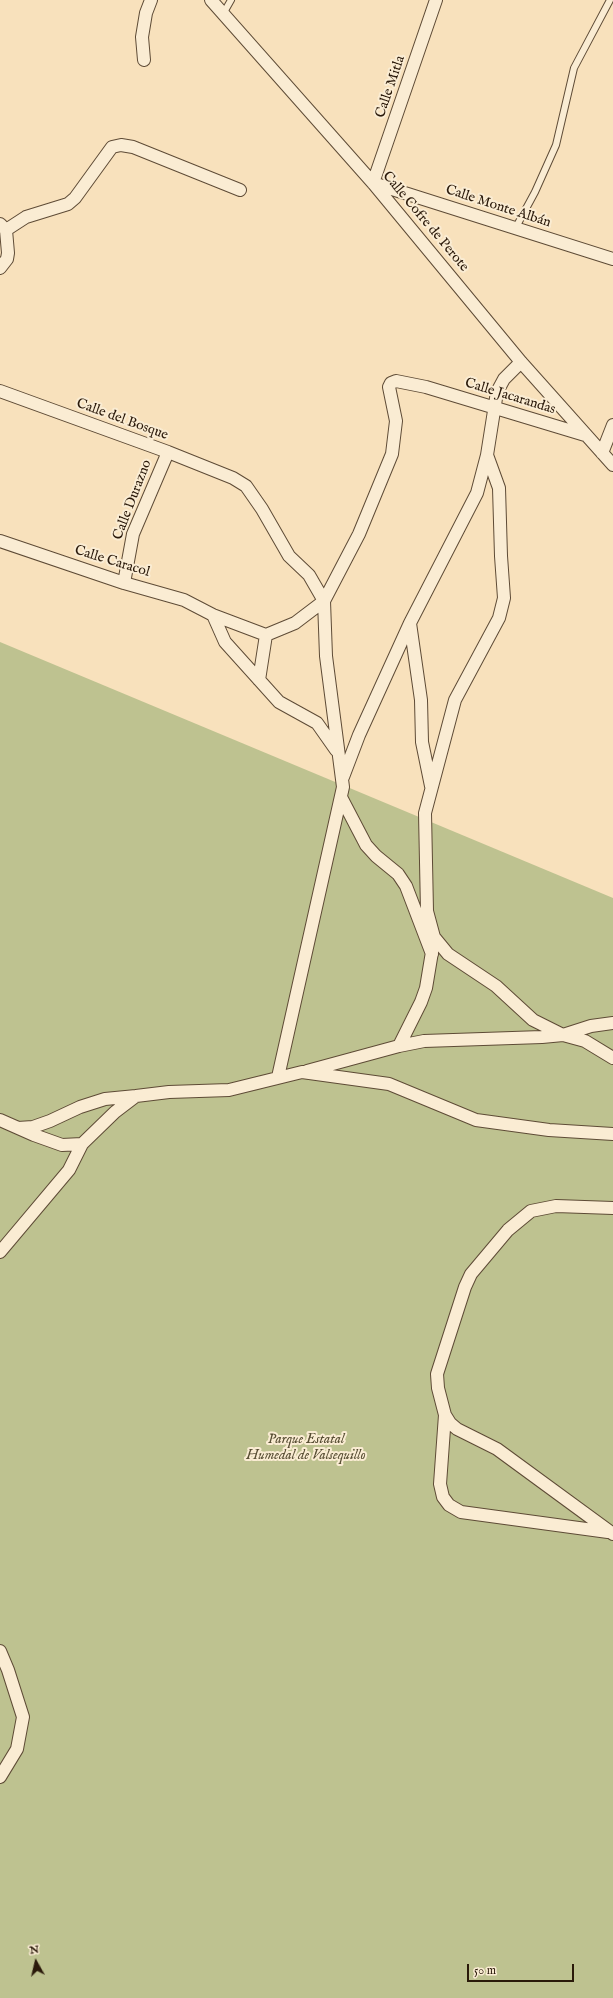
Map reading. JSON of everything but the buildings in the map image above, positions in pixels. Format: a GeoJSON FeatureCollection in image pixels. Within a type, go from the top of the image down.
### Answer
{"type":"FeatureCollection","features":[{"type":"Feature","properties":{"kind":"street"},"geometry":{"type":"LineString","coordinates":[[144,60],[142,37],[146,13],[152,0]]}},
{"type":"Feature","properties":{"kind":"street","name":"Calle Cofre de Perote"},"geometry":{"type":"LineString","coordinates":[[211,0],[373,183],[521,362],[613,465]]}},
{"type":"Feature","properties":{"kind":"street","name":"Calle Mitla"},"geometry":{"type":"LineString","coordinates":[[373,183],[436,0]]}},
{"type":"Feature","properties":{"kind":"street"},"geometry":{"type":"LineString","coordinates":[[0,268],[7,259],[8,253],[3,227],[26,217],[68,204],[75,198],[112,148],[122,145],[133,147],[240,190]]}},
{"type":"Feature","properties":{"kind":"street","name":"Calle Monte Albán"},"geometry":{"type":"LineString","coordinates":[[373,183],[613,259]]}},
{"type":"Feature","properties":{"kind":"street"},"geometry":{"type":"LineString","coordinates":[[343,778],[359,735],[410,623],[477,493],[487,455],[497,392],[504,379],[521,362]]}},
{"type":"Feature","properties":{"kind":"street","name":"Calle Jacarandas"},"geometry":{"type":"LineString","coordinates":[[324,601],[359,534],[392,454],[396,421],[389,387],[391,383],[396,381],[426,388],[585,435]]}},
{"type":"Feature","properties":{"kind":"street","name":"Calle del Bosque"},"geometry":{"type":"LineString","coordinates":[[0,391],[168,452],[233,478],[246,486],[262,509],[289,556],[309,575],[324,601]]}},
{"type":"Feature","properties":{"kind":"street"},"geometry":{"type":"LineString","coordinates":[[602,453],[613,424]]}},
{"type":"Feature","properties":{"kind":"street","name":"Calle Durazno"},"geometry":{"type":"LineString","coordinates":[[124,583],[133,534],[168,452]]}},
{"type":"Feature","properties":{"kind":"street"},"geometry":{"type":"LineString","coordinates":[[399,1046],[422,1002],[426,988],[434,937],[427,911],[425,813],[455,700],[499,618],[504,598],[499,488],[487,455]]}},
{"type":"Feature","properties":{"kind":"street","name":"Calle Caracol"},"geometry":{"type":"LineString","coordinates":[[0,540],[124,583],[184,600],[213,615],[266,635]]}},
{"type":"Feature","properties":{"kind":"street"},"geometry":{"type":"LineString","coordinates":[[259,680],[266,635],[295,623],[324,601]]}},
{"type":"Feature","properties":{"kind":"street"},"geometry":{"type":"LineString","coordinates":[[278,1077],[326,862],[342,799],[343,778],[338,752],[326,656],[324,601]]}},
{"type":"Feature","properties":{"kind":"street"},"geometry":{"type":"LineString","coordinates":[[213,615],[225,642],[279,702],[317,722],[338,752]]}},
{"type":"Feature","properties":{"kind":"street"},"geometry":{"type":"LineString","coordinates":[[410,623],[421,700],[422,742],[432,788]]}},
{"type":"Feature","properties":{"kind":"street"},"geometry":{"type":"LineString","coordinates":[[342,799],[366,845],[376,856],[398,874],[406,886],[432,954]]}},
{"type":"Feature","properties":{"kind":"street"},"geometry":{"type":"LineString","coordinates":[[434,937],[448,954],[496,986],[533,1020],[563,1035],[585,1041],[613,1058]]}},
{"type":"Feature","properties":{"kind":"street"},"geometry":{"type":"LineString","coordinates":[[18,1128],[33,1127],[50,1121],[80,1106],[106,1099],[169,1092],[225,1090],[424,1041],[563,1035],[591,1026],[613,1023]]}},
{"type":"Feature","properties":{"kind":"street"},"geometry":{"type":"LineString","coordinates":[[302,1072],[389,1084],[476,1120],[549,1130],[613,1134]]}},
{"type":"Feature","properties":{"kind":"street"},"geometry":{"type":"LineString","coordinates":[[0,1252],[69,1170],[82,1144],[115,1112],[136,1096]]}},
{"type":"Feature","properties":{"kind":"street"},"geometry":{"type":"LineString","coordinates":[[0,1120],[62,1145],[82,1144]]}},
{"type":"Feature","properties":{"kind":"street"},"geometry":{"type":"LineString","coordinates":[[611,1533],[497,1448],[458,1429],[450,1423],[438,1388],[437,1374],[465,1287],[481,1260],[508,1230],[531,1211],[556,1206],[613,1208]]}},
{"type":"Feature","properties":{"kind":"street"},"geometry":{"type":"LineString","coordinates":[[446,1415],[440,1484],[443,1497],[449,1505],[461,1512],[611,1533]]}},
{"type":"Feature","properties":{"kind":"street"},"geometry":{"type":"LineString","coordinates":[[0,1651],[8,1670],[23,1717],[17,1749],[0,1777]]}},
{"type":"Feature","properties":{"kind":"lane"},"geometry":{"type":"LineString","coordinates":[[223,14],[231,0]]}},
{"type":"Feature","properties":{"kind":"lane"},"geometry":{"type":"LineString","coordinates":[[515,229],[535,192],[556,145],[574,68],[610,0]]}},
{"type":"Feature","properties":{"kind":"green space","name":"Parque Estatal Humedal de Valsequillo"},"geometry":{"type":"Polygon","coordinates":[[[0,642],[613,898],[613,1998],[0,1998],[0,642]]]}}]}
